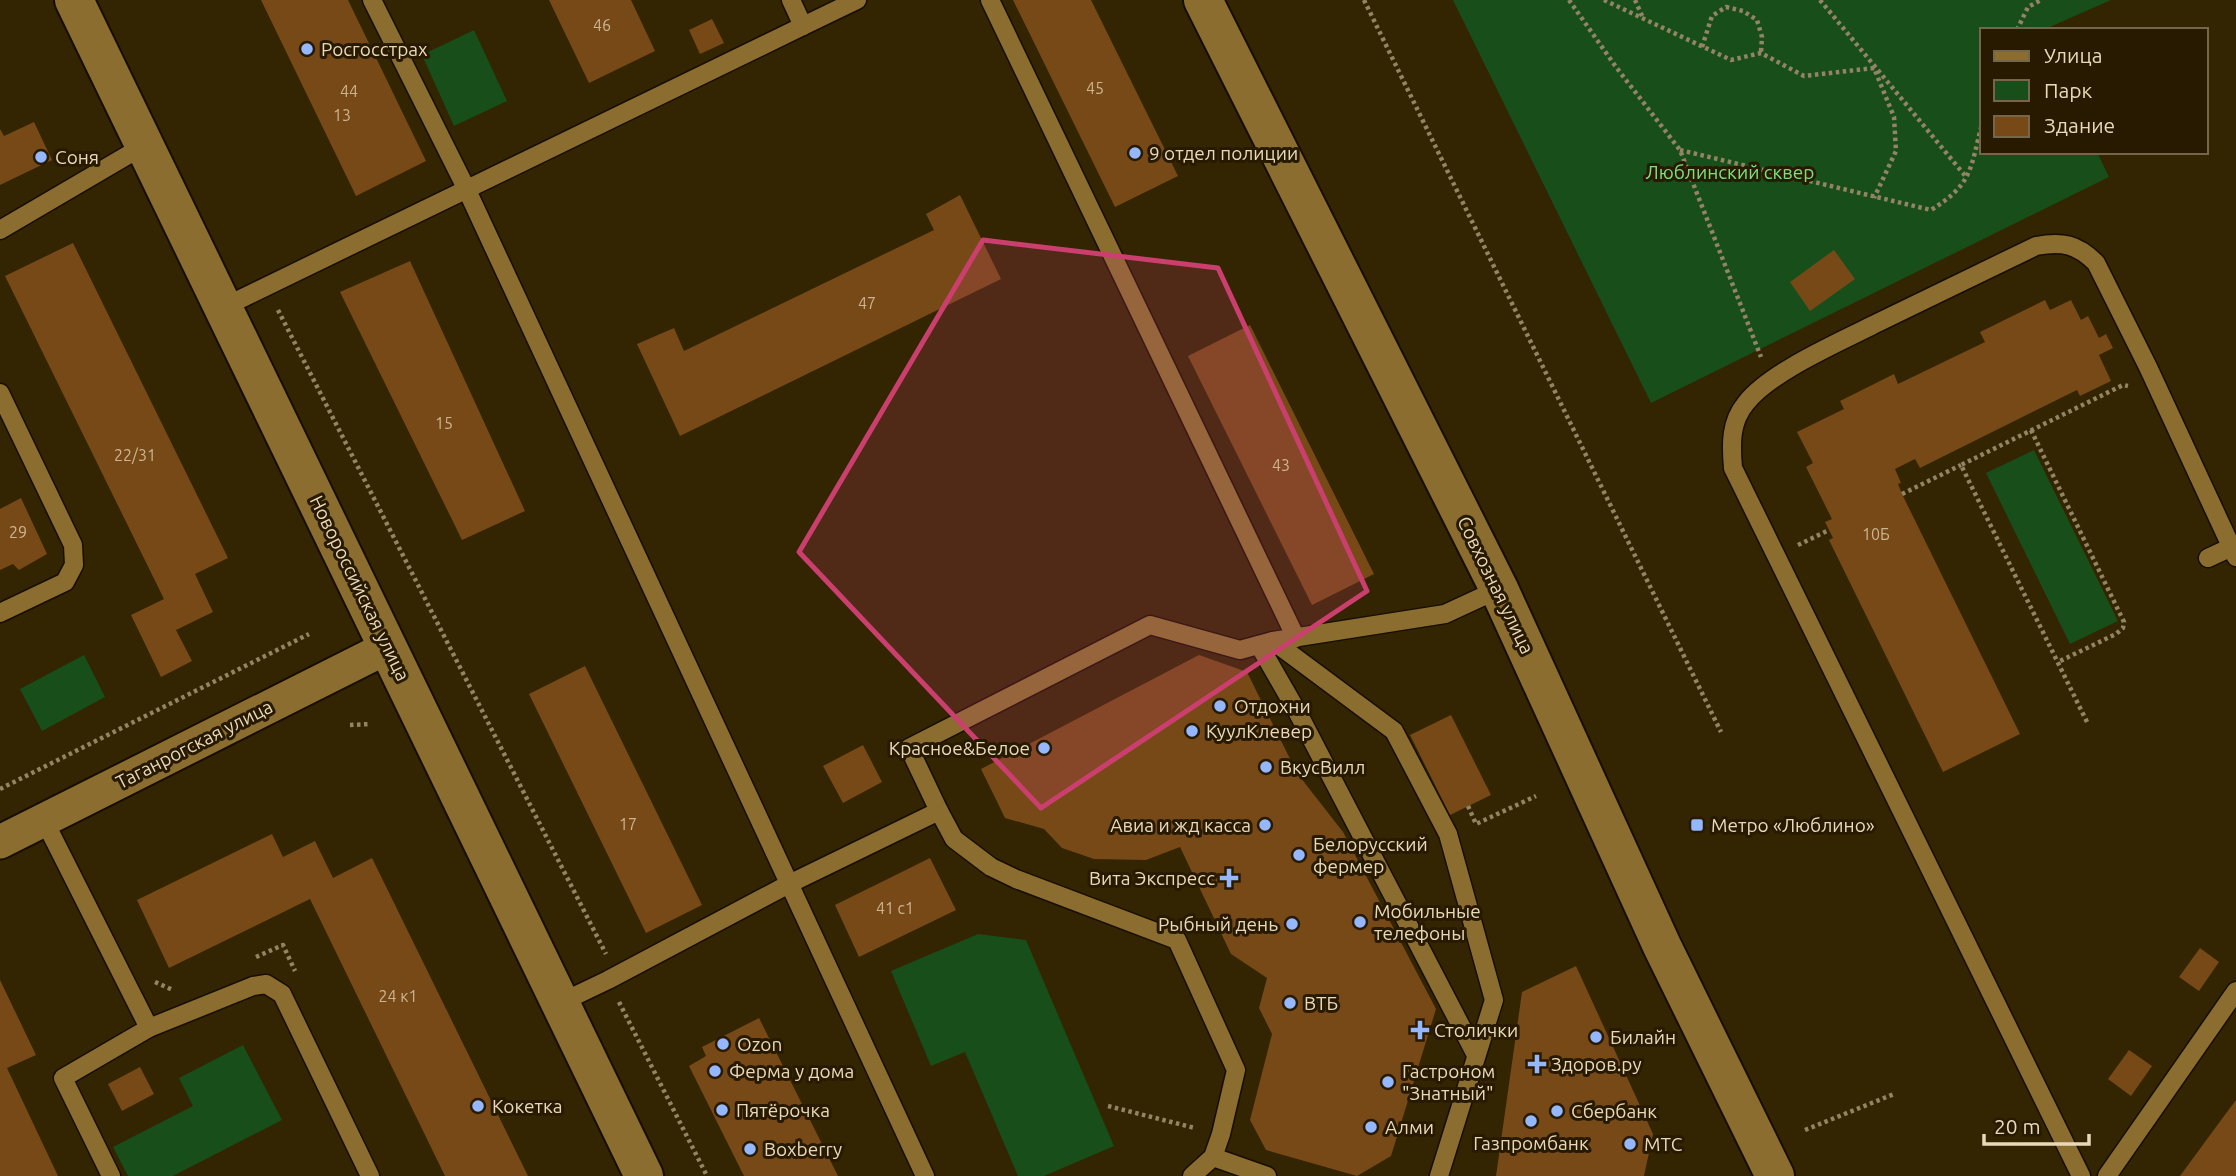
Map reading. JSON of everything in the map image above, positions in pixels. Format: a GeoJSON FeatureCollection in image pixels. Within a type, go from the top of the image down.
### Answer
{"type":"FeatureCollection","features":[{"type":"Feature","properties":{"kind":"street","name":"Новороссийская улица"},"geometry":{"type":"LineString","coordinates":[[74,0],[644,1176]]}},
{"type":"Feature","properties":{"kind":"street","name":"Совхозная улица"},"geometry":{"type":"LineString","coordinates":[[1203,0],[1499,589],[1662,946],[1775,1176]]}},
{"type":"Feature","properties":{"kind":"street","name":"Таганрогская улица"},"geometry":{"type":"LineString","coordinates":[[0,842],[388,647]]}},
{"type":"Feature","properties":{"kind":"lane"},"geometry":{"type":"LineString","coordinates":[[372,0],[466,188],[925,1176]]}},
{"type":"Feature","properties":{"kind":"lane"},"geometry":{"type":"LineString","coordinates":[[791,0],[803,26]]}},
{"type":"Feature","properties":{"kind":"lane"},"geometry":{"type":"LineString","coordinates":[[224,307],[857,0]]}},
{"type":"Feature","properties":{"kind":"lane"},"geometry":{"type":"LineString","coordinates":[[990,0],[1296,638]]}},
{"type":"Feature","properties":{"kind":"lane"},"geometry":{"type":"LineString","coordinates":[[0,229],[145,145]]}},
{"type":"Feature","properties":{"kind":"lane"},"geometry":{"type":"LineString","coordinates":[[2081,1176],[1733,468],[1731,445],[1735,421],[1746,402],[1812,355],[2036,246],[2057,242],[2069,244],[2085,251],[2096,263],[2235,550],[2208,558]]}},
{"type":"Feature","properties":{"kind":"lane"},"geometry":{"type":"LineString","coordinates":[[0,393],[73,545],[74,565],[65,582],[0,612]]}},
{"type":"Feature","properties":{"kind":"lane"},"geometry":{"type":"LineString","coordinates":[[1192,1176],[1213,1157],[1221,1135],[1236,1070],[1177,940],[991,867],[954,839],[909,748],[1150,625],[1240,650],[1266,643],[1445,614],[1499,589]]}},
{"type":"Feature","properties":{"kind":"lane"},"geometry":{"type":"LineString","coordinates":[[1266,643],[1394,731],[1448,834],[1494,1000],[1439,1176]]}},
{"type":"Feature","properties":{"kind":"lane"},"geometry":{"type":"LineString","coordinates":[[1266,643],[1298,713],[1476,1055]]}},
{"type":"Feature","properties":{"kind":"lane"},"geometry":{"type":"LineString","coordinates":[[560,1003],[789,884],[939,811]]}},
{"type":"Feature","properties":{"kind":"lane"},"geometry":{"type":"LineString","coordinates":[[44,820],[149,1028]]}},
{"type":"Feature","properties":{"kind":"lane"},"geometry":{"type":"LineString","coordinates":[[111,1176],[62,1077],[149,1028],[253,986],[266,984],[282,994],[370,1176]]}},
{"type":"Feature","properties":{"kind":"lane"},"geometry":{"type":"LineString","coordinates":[[2107,1176],[2236,991]]}},
{"type":"Feature","properties":{"kind":"lane"},"geometry":{"type":"LineString","coordinates":[[1213,1157],[1267,1176]]}},
{"type":"Feature","properties":{"kind":"path"},"geometry":{"type":"LineString","coordinates":[[1364,0],[1721,733]]}},
{"type":"Feature","properties":{"kind":"path"},"geometry":{"type":"LineString","coordinates":[[1569,0],[1680,150],[1732,289],[1771,382]]}},
{"type":"Feature","properties":{"kind":"path"},"geometry":{"type":"LineString","coordinates":[[1604,0],[1731,60],[1761,53],[1804,76],[1874,68]]}},
{"type":"Feature","properties":{"kind":"path"},"geometry":{"type":"LineString","coordinates":[[1635,0],[1643,18]]}},
{"type":"Feature","properties":{"kind":"path"},"geometry":{"type":"LineString","coordinates":[[1820,0],[1967,179]]}},
{"type":"Feature","properties":{"kind":"path"},"geometry":{"type":"LineString","coordinates":[[2018,28],[2028,7],[2042,0]]}},
{"type":"Feature","properties":{"kind":"path"},"geometry":{"type":"LineString","coordinates":[[1702,47],[1712,16],[1726,7],[1743,11],[1757,20],[1762,37],[1761,53]]}},
{"type":"Feature","properties":{"kind":"path"},"geometry":{"type":"LineString","coordinates":[[1874,68],[1894,117],[1896,151],[1874,198]]}},
{"type":"Feature","properties":{"kind":"path"},"geometry":{"type":"LineString","coordinates":[[1680,150],[1931,210],[1951,197],[1967,179],[1980,131]]}},
{"type":"Feature","properties":{"kind":"path"},"geometry":{"type":"LineString","coordinates":[[266,286],[607,955],[608,980],[707,1176]]}},
{"type":"Feature","properties":{"kind":"path"},"geometry":{"type":"LineString","coordinates":[[1902,494],[2123,385]]}},
{"type":"Feature","properties":{"kind":"path"},"geometry":{"type":"LineString","coordinates":[[2031,430],[2124,622],[2123,628],[2116,634],[2058,662]]}},
{"type":"Feature","properties":{"kind":"path"},"geometry":{"type":"LineString","coordinates":[[1961,465],[2087,722]]}},
{"type":"Feature","properties":{"kind":"path"},"geometry":{"type":"LineString","coordinates":[[0,789],[309,634]]}},
{"type":"Feature","properties":{"kind":"path"},"geometry":{"type":"LineString","coordinates":[[350,724],[371,723]]}},
{"type":"Feature","properties":{"kind":"path"},"geometry":{"type":"LineString","coordinates":[[1468,806],[1476,824],[1536,796]]}},
{"type":"Feature","properties":{"kind":"path"},"geometry":{"type":"LineString","coordinates":[[1805,1130],[1894,1094]]}},
{"type":"Feature","properties":{"kind":"path"},"geometry":{"type":"LineString","coordinates":[[1108,1107],[1221,1135]]}},
{"type":"Feature","properties":{"kind":"highlighted area"},"geometry":{"type":"Polygon","coordinates":[[[983,240],[1218,268],[1367,591],[1041,808],[799,552],[983,240]]]}},
{"type":"Feature","properties":{"kind":"green space","name":"Люблинский сквер"},"geometry":{"type":"Polygon","coordinates":[[[1453,0],[2111,0],[2048,28],[1980,28],[1980,154],[2098,154],[2109,177],[1651,403],[1453,0]]]}},
{"type":"Feature","properties":{"kind":"green space"},"geometry":{"type":"Polygon","coordinates":[[[474,30],[507,101],[454,126],[422,55],[474,30]]]}},
{"type":"Feature","properties":{"kind":"green space"},"geometry":{"type":"Polygon","coordinates":[[[2034,450],[2118,621],[2070,644],[1986,473],[2034,450]]]}},
{"type":"Feature","properties":{"kind":"green space"},"geometry":{"type":"Polygon","coordinates":[[[84,655],[105,697],[42,731],[20,689],[84,655]]]}},
{"type":"Feature","properties":{"kind":"green space"},"geometry":{"type":"Polygon","coordinates":[[[978,934],[1026,940],[1114,1146],[1044,1176],[1018,1176],[965,1052],[931,1066],[891,971],[978,934]]]}},
{"type":"Feature","properties":{"kind":"green space"},"geometry":{"type":"Polygon","coordinates":[[[243,1045],[282,1120],[173,1176],[128,1176],[113,1147],[193,1106],[179,1078],[243,1045]]]}},
{"type":"Feature","properties":{"kind":"building"},"geometry":{"type":"Polygon","coordinates":[[[261,0],[348,0],[426,161],[356,196],[261,0]]]}},
{"type":"Feature","properties":{"kind":"building"},"geometry":{"type":"Polygon","coordinates":[[[549,0],[631,0],[655,51],[589,83],[549,0]]]}},
{"type":"Feature","properties":{"kind":"building"},"geometry":{"type":"Polygon","coordinates":[[[1013,0],[1091,0],[1178,176],[1115,207],[1013,0]]]}},
{"type":"Feature","properties":{"kind":"building"},"geometry":{"type":"Polygon","coordinates":[[[712,19],[724,43],[700,54],[689,30],[712,19]]]}},
{"type":"Feature","properties":{"kind":"building"},"geometry":{"type":"Polygon","coordinates":[[[34,122],[52,160],[0,185],[0,129],[4,136],[34,122]]]}},
{"type":"Feature","properties":{"kind":"building"},"geometry":{"type":"Polygon","coordinates":[[[960,195],[1001,279],[680,436],[637,344],[674,328],[684,351],[934,230],[926,214],[960,195]]]}},
{"type":"Feature","properties":{"kind":"building"},"geometry":{"type":"Polygon","coordinates":[[[73,243],[228,558],[195,574],[213,612],[176,630],[192,661],[161,677],[131,615],[164,599],[5,276],[73,243]]]}},
{"type":"Feature","properties":{"kind":"building"},"geometry":{"type":"Polygon","coordinates":[[[1834,250],[1855,279],[1810,311],[1790,282],[1834,250]]]}},
{"type":"Feature","properties":{"kind":"building"},"geometry":{"type":"Polygon","coordinates":[[[410,261],[525,511],[462,540],[340,292],[410,261]]]}},
{"type":"Feature","properties":{"kind":"building"},"geometry":{"type":"Polygon","coordinates":[[[2045,300],[2050,310],[2071,300],[2081,320],[2088,316],[2099,338],[2106,334],[2113,348],[2099,355],[2111,381],[2080,396],[2077,390],[1920,468],[1915,459],[1895,469],[1902,494],[2020,734],[1943,772],[1829,540],[1833,538],[1825,522],[1832,519],[1806,467],[1813,463],[1797,432],[1844,409],[1840,401],[1894,374],[1898,384],[1985,342],[1980,332],[2045,300]]]}},
{"type":"Feature","properties":{"kind":"building"},"geometry":{"type":"Polygon","coordinates":[[[1250,325],[1374,574],[1312,605],[1188,356],[1250,325]]]}},
{"type":"Feature","properties":{"kind":"building"},"geometry":{"type":"Polygon","coordinates":[[[21,498],[47,554],[19,570],[13,564],[0,570],[0,509],[21,498]]]}},
{"type":"Feature","properties":{"kind":"building"},"geometry":{"type":"Polygon","coordinates":[[[1199,655],[1247,672],[1297,773],[1343,832],[1436,1009],[1391,1156],[1357,1176],[1266,1150],[1250,1120],[1272,1034],[1259,1008],[1267,978],[1231,954],[1180,847],[1146,860],[1094,859],[1062,848],[1044,829],[1005,818],[981,769],[1199,655]]]}},
{"type":"Feature","properties":{"kind":"building"},"geometry":{"type":"Polygon","coordinates":[[[585,666],[702,905],[646,933],[529,694],[585,666]]]}},
{"type":"Feature","properties":{"kind":"building"},"geometry":{"type":"Polygon","coordinates":[[[1451,715],[1491,795],[1450,815],[1410,735],[1451,715]]]}},
{"type":"Feature","properties":{"kind":"building"},"geometry":{"type":"Polygon","coordinates":[[[863,745],[882,782],[843,803],[823,766],[863,745]]]}},
{"type":"Feature","properties":{"kind":"building"},"geometry":{"type":"Polygon","coordinates":[[[272,834],[283,857],[315,841],[333,878],[372,858],[528,1176],[445,1176],[310,899],[169,968],[137,900],[272,834]]]}},
{"type":"Feature","properties":{"kind":"building"},"geometry":{"type":"Polygon","coordinates":[[[930,858],[956,910],[859,957],[835,905],[930,858]]]}},
{"type":"Feature","properties":{"kind":"building"},"geometry":{"type":"Polygon","coordinates":[[[2200,948],[2219,962],[2199,991],[2179,977],[2200,948]]]}},
{"type":"Feature","properties":{"kind":"building"},"geometry":{"type":"Polygon","coordinates":[[[1576,966],[1653,1134],[1644,1176],[1496,1176],[1522,992],[1576,966]]]}},
{"type":"Feature","properties":{"kind":"building"},"geometry":{"type":"Polygon","coordinates":[[[0,980],[36,1055],[7,1068],[58,1176],[0,1176],[0,980]]]}},
{"type":"Feature","properties":{"kind":"building"},"geometry":{"type":"Polygon","coordinates":[[[759,1018],[838,1176],[744,1176],[689,1066],[706,1056],[702,1047],[759,1018]]]}},
{"type":"Feature","properties":{"kind":"building"},"geometry":{"type":"Polygon","coordinates":[[[2129,1050],[2152,1066],[2131,1096],[2108,1079],[2129,1050]]]}},
{"type":"Feature","properties":{"kind":"building"},"geometry":{"type":"Polygon","coordinates":[[[140,1067],[154,1094],[122,1111],[108,1084],[140,1067]]]}},
{"type":"Feature","properties":{"kind":"building"},"geometry":{"type":"Polygon","coordinates":[[[2236,1100],[2236,1176],[2180,1176],[2224,1116],[2236,1100]]]}},
{"type":"Feature","properties":{"kind":"place","name":"Росгосстрах"},"geometry":{"type":"Point","coordinates":[307,49]}},
{"type":"Feature","properties":{"kind":"place","name":"9 отдел полиции"},"geometry":{"type":"Point","coordinates":[1135,153]}},
{"type":"Feature","properties":{"kind":"place","name":"Соня"},"geometry":{"type":"Point","coordinates":[41,157]}},
{"type":"Feature","properties":{"kind":"place","name":"Отдохни"},"geometry":{"type":"Point","coordinates":[1220,706]}},
{"type":"Feature","properties":{"kind":"place","name":"КуулКлевер"},"geometry":{"type":"Point","coordinates":[1192,731]}},
{"type":"Feature","properties":{"kind":"place","name":"Красное&Белое"},"geometry":{"type":"Point","coordinates":[1044,748]}},
{"type":"Feature","properties":{"kind":"place","name":"ВкусВилл"},"geometry":{"type":"Point","coordinates":[1266,767]}},
{"type":"Feature","properties":{"kind":"place","name":"Авиа и жд касса"},"geometry":{"type":"Point","coordinates":[1265,825]}},
{"type":"Feature","properties":{"kind":"place","name":"Метро «Люблино»"},"geometry":{"type":"Point","coordinates":[1697,825]}},
{"type":"Feature","properties":{"kind":"place","name":"Белорусский фермер"},"geometry":{"type":"Point","coordinates":[1299,855]}},
{"type":"Feature","properties":{"kind":"place","name":"Вита Экспресс"},"geometry":{"type":"Point","coordinates":[1229,878]}},
{"type":"Feature","properties":{"kind":"place","name":"Мобильные телефоны"},"geometry":{"type":"Point","coordinates":[1360,922]}},
{"type":"Feature","properties":{"kind":"place","name":"Рыбный день"},"geometry":{"type":"Point","coordinates":[1292,924]}},
{"type":"Feature","properties":{"kind":"place","name":"ВТБ"},"geometry":{"type":"Point","coordinates":[1290,1003]}},
{"type":"Feature","properties":{"kind":"place","name":"Столички"},"geometry":{"type":"Point","coordinates":[1420,1030]}},
{"type":"Feature","properties":{"kind":"place","name":"Билайн"},"geometry":{"type":"Point","coordinates":[1596,1037]}},
{"type":"Feature","properties":{"kind":"place","name":"Ozon"},"geometry":{"type":"Point","coordinates":[723,1044]}},
{"type":"Feature","properties":{"kind":"place","name":"Здоров.ру"},"geometry":{"type":"Point","coordinates":[1537,1064]}},
{"type":"Feature","properties":{"kind":"place","name":"Ферма у дома"},"geometry":{"type":"Point","coordinates":[715,1071]}},
{"type":"Feature","properties":{"kind":"place","name":"Гастроном \"Знатный\""},"geometry":{"type":"Point","coordinates":[1388,1082]}},
{"type":"Feature","properties":{"kind":"place","name":"Кокетка"},"geometry":{"type":"Point","coordinates":[478,1106]}},
{"type":"Feature","properties":{"kind":"place","name":"Пятёрочка"},"geometry":{"type":"Point","coordinates":[722,1110]}},
{"type":"Feature","properties":{"kind":"place","name":"Сбербанк"},"geometry":{"type":"Point","coordinates":[1557,1111]}},
{"type":"Feature","properties":{"kind":"place","name":"Газпромбанк"},"geometry":{"type":"Point","coordinates":[1531,1121]}},
{"type":"Feature","properties":{"kind":"place","name":"Алми"},"geometry":{"type":"Point","coordinates":[1371,1127]}},
{"type":"Feature","properties":{"kind":"place","name":"МТС"},"geometry":{"type":"Point","coordinates":[1630,1144]}},
{"type":"Feature","properties":{"kind":"place","name":"Boxberry"},"geometry":{"type":"Point","coordinates":[750,1149]}}]}
